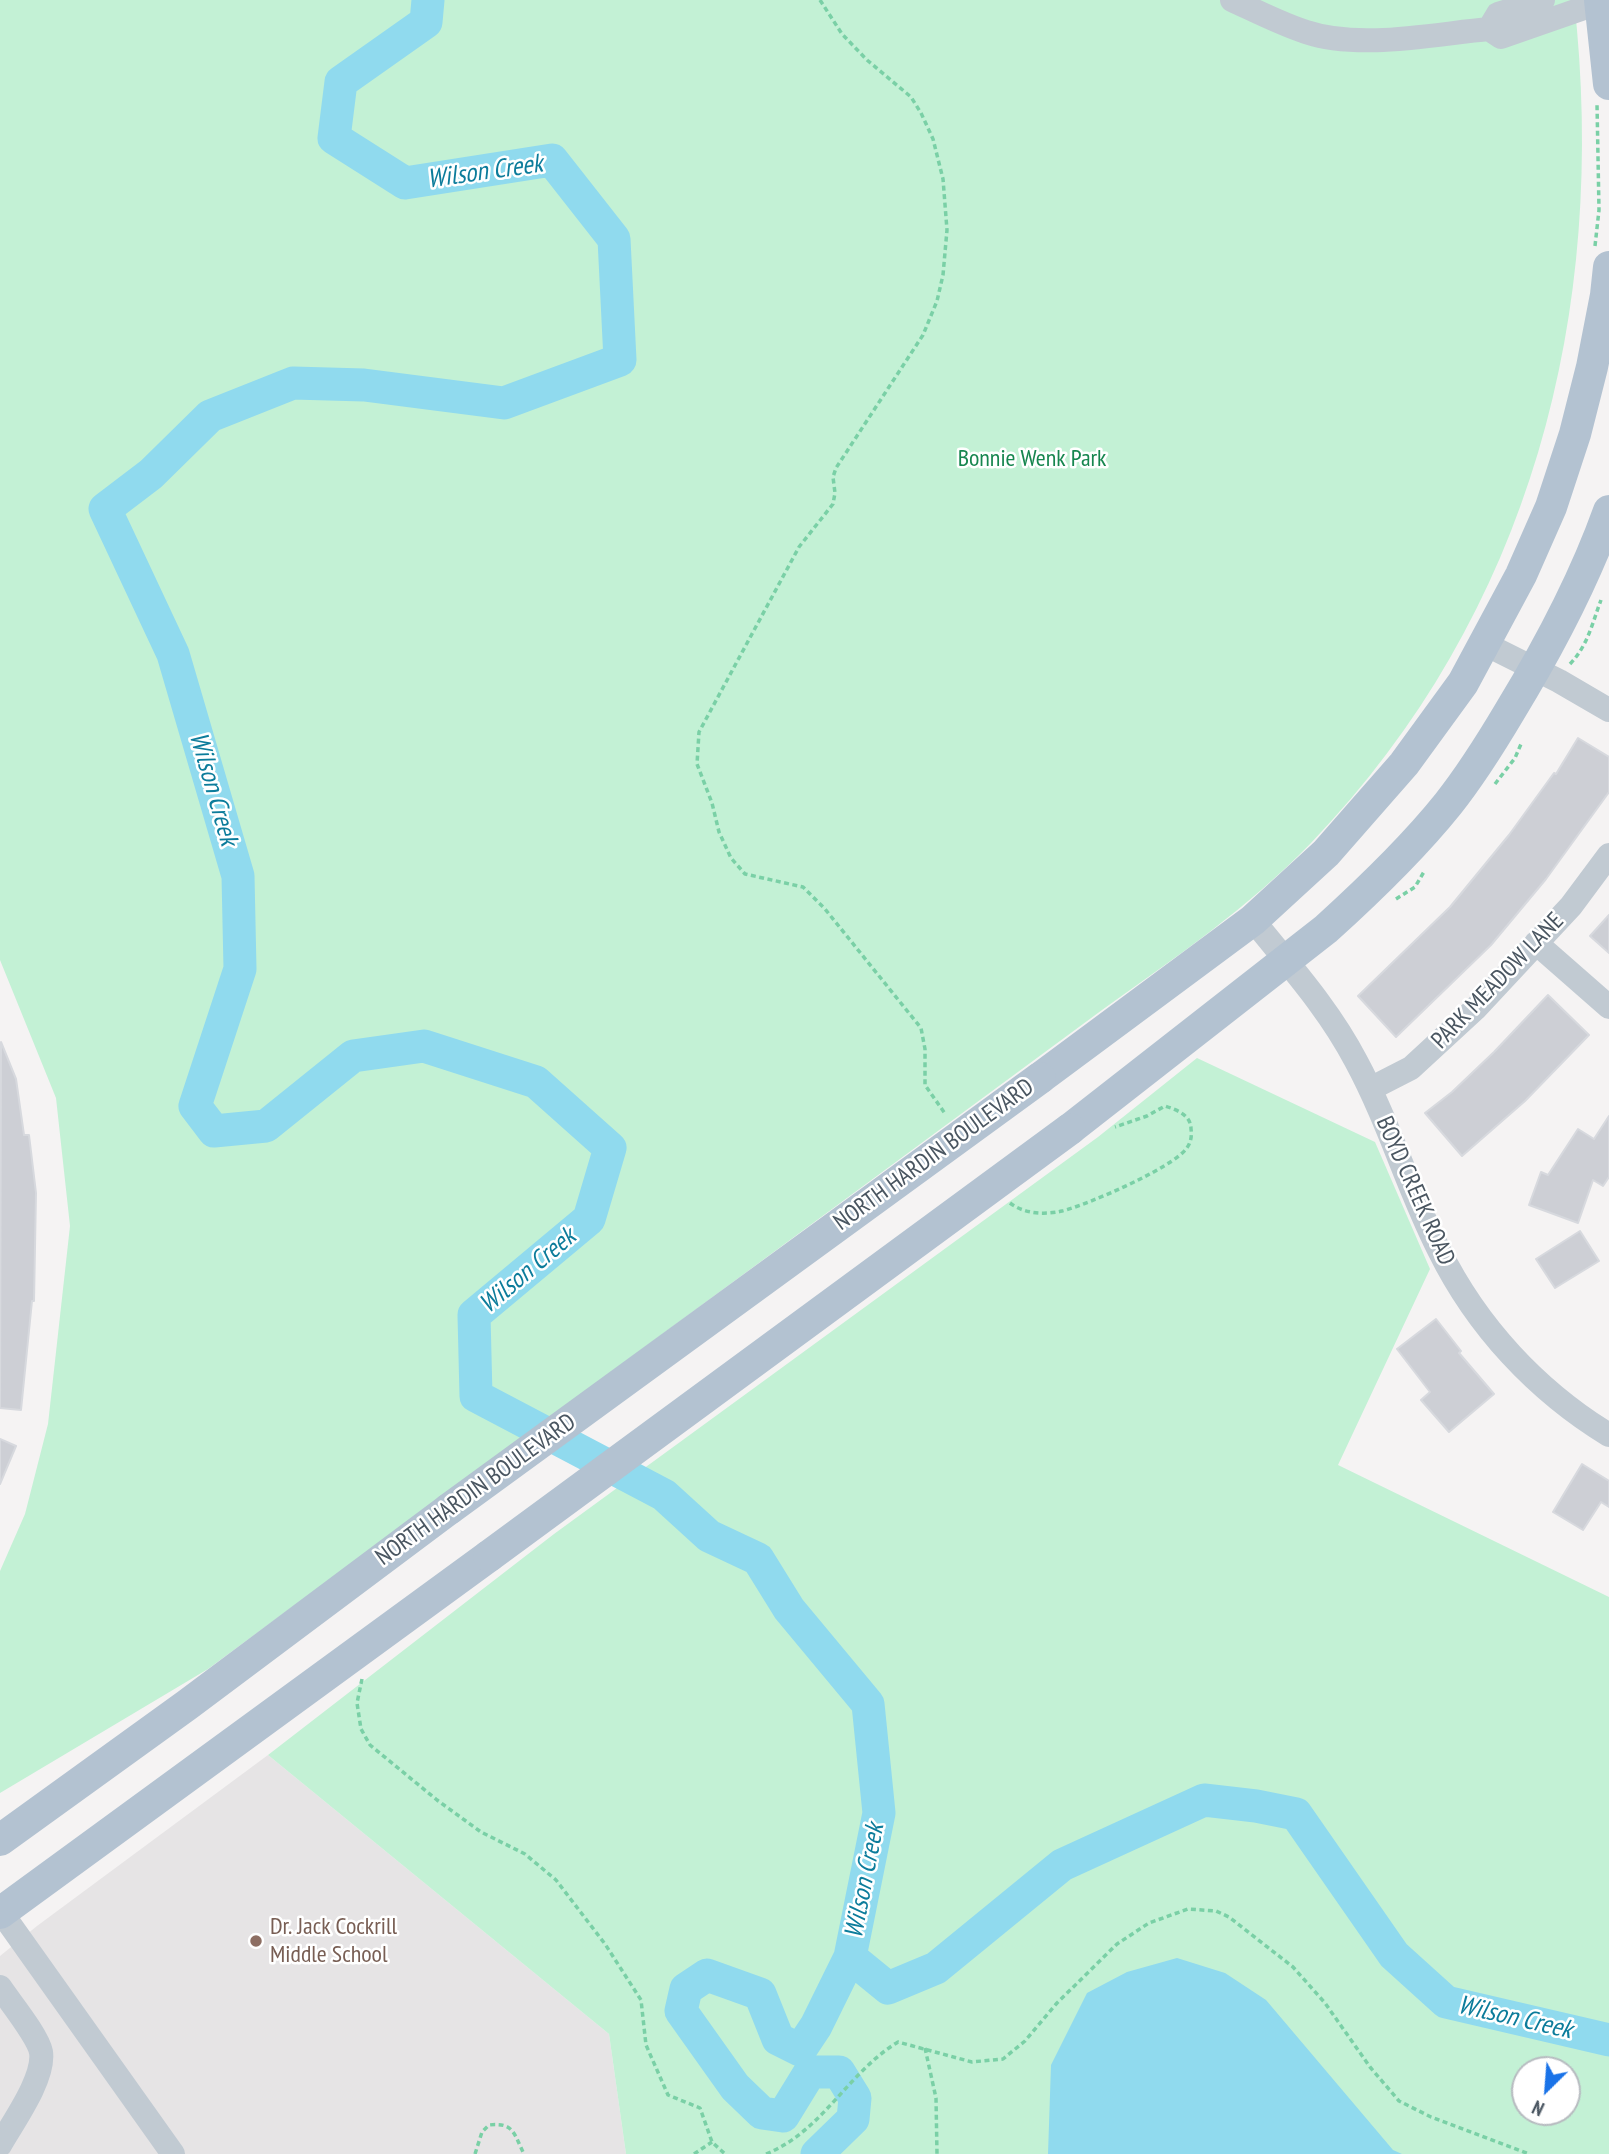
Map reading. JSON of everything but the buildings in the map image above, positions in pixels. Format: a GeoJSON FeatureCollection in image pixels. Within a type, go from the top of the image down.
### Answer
{"type":"FeatureCollection","features":[{"type":"Feature","properties":{"kind":"main road"},"geometry":{"type":"LineString","coordinates":[[1601,0],[1603,94]]}},
{"type":"Feature","properties":{"kind":"main road","name":"NORTH HARDIN BOULEVARD"},"geometry":{"type":"LineString","coordinates":[[0,1840],[1253,920],[1326,853],[1404,764],[1463,683],[1521,575],[1551,507],[1575,434],[1606,295],[1602,259]]}},
{"type":"Feature","properties":{"kind":"main road"},"geometry":{"type":"LineString","coordinates":[[0,1912],[1070,1129],[1286,961],[1362,897],[1448,805],[1484,753],[1536,669],[1583,575],[1609,511]]}},
{"type":"Feature","properties":{"kind":"street"},"geometry":{"type":"LineString","coordinates":[[1232,0],[1308,33],[1350,39],[1394,38],[1489,29],[1501,37],[1570,14],[1601,0]]}},
{"type":"Feature","properties":{"kind":"street"},"geometry":{"type":"LineString","coordinates":[[1489,29],[1498,15],[1543,0]]}},
{"type":"Feature","properties":{"kind":"street"},"geometry":{"type":"LineString","coordinates":[[1485,644],[1609,710]]}},
{"type":"Feature","properties":{"kind":"street","name":"PARK MEADOW LANE"},"geometry":{"type":"LineString","coordinates":[[1370,1089],[1411,1068],[1498,986],[1571,906],[1609,855]]}},
{"type":"Feature","properties":{"kind":"street","name":"BOYD CREEK ROAD"},"geometry":{"type":"LineString","coordinates":[[1253,920],[1343,1036],[1370,1089],[1439,1251],[1471,1305],[1532,1377],[1564,1404],[1609,1435]]}},
{"type":"Feature","properties":{"kind":"street"},"geometry":{"type":"LineString","coordinates":[[1536,943],[1609,1007]]}},
{"type":"Feature","properties":{"kind":"street"},"geometry":{"type":"LineString","coordinates":[[0,1912],[173,2154]]}},
{"type":"Feature","properties":{"kind":"street"},"geometry":{"type":"LineString","coordinates":[[0,1987],[38,2043],[41,2062],[35,2082],[0,2145]]}},
{"type":"Feature","properties":{"kind":"path"},"geometry":{"type":"LineString","coordinates":[[820,0],[842,34],[867,60],[911,97],[933,139],[943,179],[947,230],[943,275],[937,301],[923,335],[836,468],[832,504],[799,547],[699,732],[697,764],[712,803],[719,832],[732,858],[745,874],[803,887],[825,909],[921,1028],[925,1049],[925,1084],[951,1123]]}},
{"type":"Feature","properties":{"kind":"path"},"geometry":{"type":"LineString","coordinates":[[1602,259],[1599,210],[1603,94]]}},
{"type":"Feature","properties":{"kind":"path"},"geometry":{"type":"LineString","coordinates":[[1576,658],[1592,631],[1602,596]]}},
{"type":"Feature","properties":{"kind":"path"},"geometry":{"type":"LineString","coordinates":[[1004,1197],[1016,1207],[1031,1213],[1060,1212],[1094,1199],[1178,1158],[1188,1148],[1192,1137],[1191,1124],[1180,1111],[1166,1106],[1147,1116],[1110,1128]]}},
{"type":"Feature","properties":{"kind":"path"},"geometry":{"type":"LineString","coordinates":[[363,1673],[357,1703],[361,1729],[370,1745],[481,1832],[525,1854],[556,1880],[605,1944],[641,2000],[646,2045],[668,2095],[700,2108],[712,2142],[725,2154]]}},
{"type":"Feature","properties":{"kind":"path"},"geometry":{"type":"LineString","coordinates":[[766,2154],[811,2126],[878,2054],[898,2042],[972,2062],[1003,2059],[1026,2041],[1057,2003],[1117,1944],[1149,1923],[1188,1909],[1216,1911],[1229,1917],[1293,1967],[1325,2003],[1370,2067],[1399,2101],[1431,2117],[1529,2154]]}},
{"type":"Feature","properties":{"kind":"path"},"geometry":{"type":"LineString","coordinates":[[925,2048],[936,2098],[937,2154]]}},
{"type":"Feature","properties":{"kind":"path"},"geometry":{"type":"LineString","coordinates":[[475,2154],[482,2132],[489,2125],[496,2124],[512,2129],[524,2154]]}},
{"type":"Feature","properties":{"kind":"path"},"geometry":{"type":"LineString","coordinates":[[694,2154],[712,2142]]}},
{"type":"Feature","properties":{"kind":"shaded area","name":"Dr. Jack Cockrill Middle School"},"geometry":{"type":"Polygon","coordinates":[[[268,1755],[609,2034],[626,2154],[0,2154],[0,1956],[268,1755]]]}},
{"type":"Feature","properties":{"kind":"green space","name":"Bonnie Wenk Park"},"geometry":{"type":"Polygon","coordinates":[[[0,0],[1574,0],[1582,116],[1579,231],[1564,343],[1538,453],[1500,558],[1450,659],[1387,754],[1311,843],[1262,889],[1184,951],[208,1669],[0,1793],[0,1571],[25,1514],[48,1424],[70,1226],[56,1098],[0,960],[0,0]]]}},
{"type":"Feature","properties":{"kind":"green space"},"geometry":{"type":"Polygon","coordinates":[[[1197,1058],[1375,1142],[1430,1269],[1338,1465],[1609,1597],[1609,2154],[626,2154],[609,2034],[268,1755],[554,1534],[1098,1137],[1197,1058]]]}},
{"type":"Feature","properties":{"kind":"water"},"geometry":{"type":"Polygon","coordinates":[[[1177,1958],[1225,1973],[1266,2000],[1393,2150],[1402,2154],[1048,2154],[1051,2065],[1087,1993],[1127,1972],[1177,1958]]]}},
{"type":"Feature","properties":{"kind":"waterway","name":"Wilson Creek"},"geometry":{"type":"LineString","coordinates":[[428,0],[426,22],[341,82],[334,138],[405,183],[552,160],[614,239],[620,360],[504,403],[364,385],[293,383],[210,416],[151,474],[105,509],[173,654],[238,876],[240,969],[195,1106],[214,1131],[266,1126],[353,1056],[424,1046],[536,1082],[610,1148],[589,1219],[474,1315],[476,1396],[664,1495],[709,1536],[758,1559],[789,1609],[868,1704],[879,1813],[850,1957],[888,1988],[936,1968],[1062,1865],[1204,1800],[1296,1814],[1394,1955],[1446,2002],[1609,2040]]}},
{"type":"Feature","properties":{"kind":"waterway"},"geometry":{"type":"LineString","coordinates":[[817,2154],[853,2119],[855,2098],[839,2072],[810,2072],[783,2116],[762,2113],[735,2087],[681,2011],[686,1989],[707,1975],[760,1994],[778,2039],[800,2050],[816,2026],[850,1957]]}},
{"type":"Feature","properties":{"kind":"place","name":"Dr. Jack Cockrill Middle School"},"geometry":{"type":"Point","coordinates":[256,1941]}}]}
